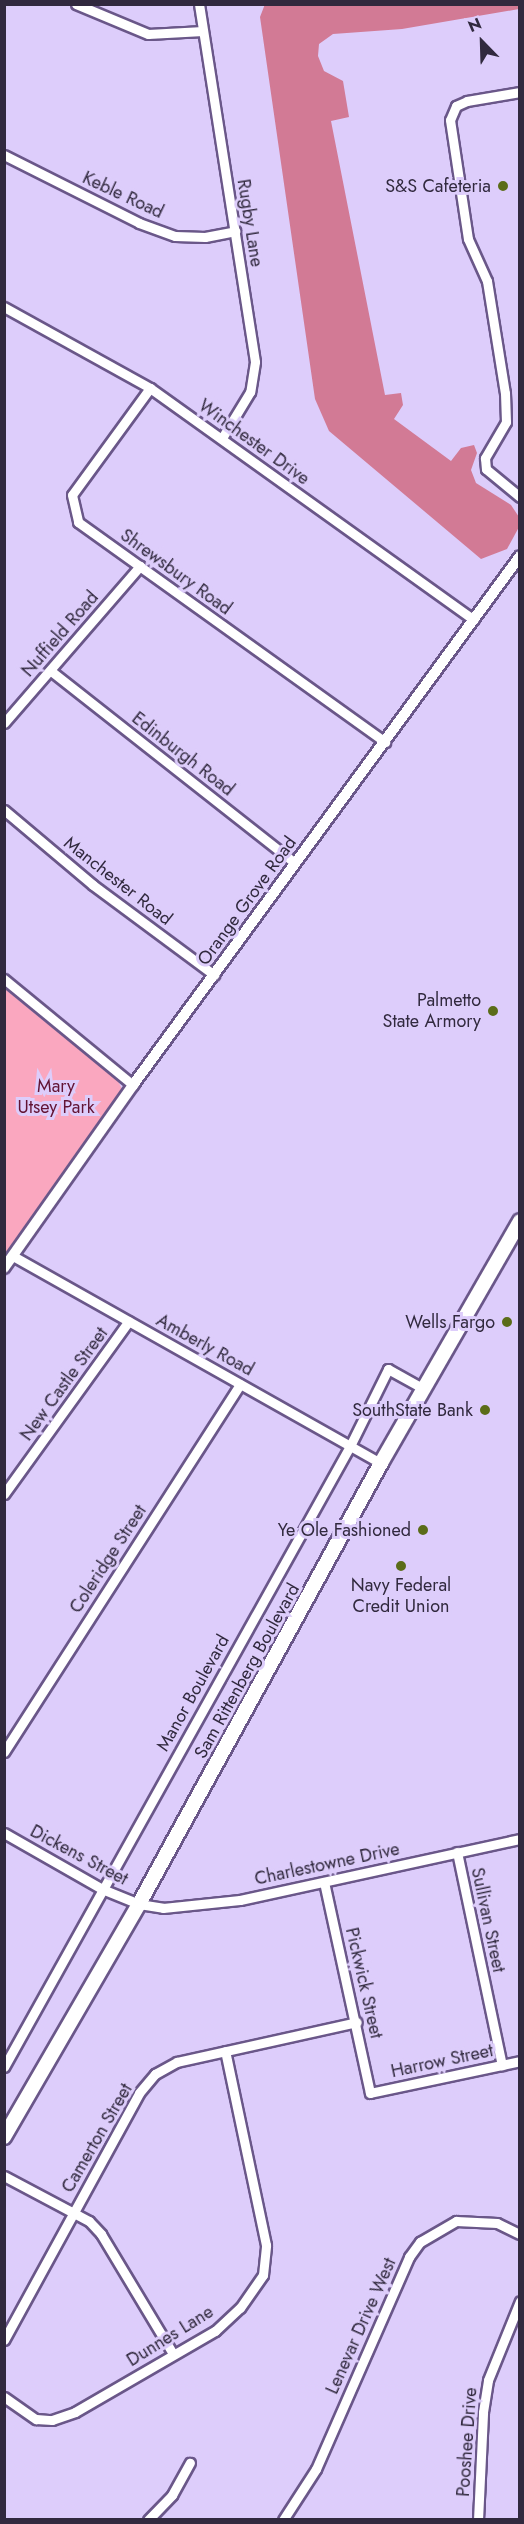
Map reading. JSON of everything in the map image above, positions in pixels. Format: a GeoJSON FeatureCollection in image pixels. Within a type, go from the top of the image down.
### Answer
{"type":"FeatureCollection","features":[{"type":"Feature","properties":{"kind":"main road","name":"Sam Rittenberg Boulevard"},"geometry":{"type":"LineString","coordinates":[[4,2137],[139,1904],[381,1463],[519,1221]]}},
{"type":"Feature","properties":{"kind":"street"},"geometry":{"type":"LineString","coordinates":[[76,4],[148,34],[203,30]]}},
{"type":"Feature","properties":{"kind":"street","name":"Rugby Lane"},"geometry":{"type":"LineString","coordinates":[[199,4],[255,369],[244,406],[222,438]]}},
{"type":"Feature","properties":{"kind":"street"},"geometry":{"type":"LineString","coordinates":[[519,92],[467,101],[456,106],[450,120],[468,239],[487,281],[505,393],[506,422],[485,458],[486,469],[519,497]]}},
{"type":"Feature","properties":{"kind":"street","name":"Keble Road"},"geometry":{"type":"LineString","coordinates":[[4,155],[139,223],[175,236],[205,237],[235,231]]}},
{"type":"Feature","properties":{"kind":"street","name":"Winchester Drive"},"geometry":{"type":"LineString","coordinates":[[4,307],[150,388],[474,620]]}},
{"type":"Feature","properties":{"kind":"street","name":"Shrewsbury Road"},"geometry":{"type":"LineString","coordinates":[[150,388],[72,495],[78,522],[385,742]]}},
{"type":"Feature","properties":{"kind":"street","name":"Orange Grove Road"},"geometry":{"type":"LineString","coordinates":[[4,1268],[133,1084],[519,556]]}},
{"type":"Feature","properties":{"kind":"street","name":"Nuffield Road"},"geometry":{"type":"LineString","coordinates":[[4,723],[140,566]]}},
{"type":"Feature","properties":{"kind":"street","name":"Edinburgh Road"},"geometry":{"type":"LineString","coordinates":[[51,671],[295,863]]}},
{"type":"Feature","properties":{"kind":"street","name":"Manchester Road"},"geometry":{"type":"LineString","coordinates":[[4,810],[93,885],[214,975]]}},
{"type":"Feature","properties":{"kind":"street"},"geometry":{"type":"LineString","coordinates":[[4,979],[133,1084]]}},
{"type":"Feature","properties":{"kind":"street","name":"Amberly Road"},"geometry":{"type":"LineString","coordinates":[[13,1256],[381,1463]]}},
{"type":"Feature","properties":{"kind":"street","name":"New Castle Street"},"geometry":{"type":"LineString","coordinates":[[4,1494],[129,1322]]}},
{"type":"Feature","properties":{"kind":"street","name":"Manor Boulevard"},"geometry":{"type":"LineString","coordinates":[[4,2067],[350,1446],[388,1370],[424,1389]]}},
{"type":"Feature","properties":{"kind":"street","name":"Coleridge Street"},"geometry":{"type":"LineString","coordinates":[[4,1752],[240,1384]]}},
{"type":"Feature","properties":{"kind":"street","name":"Dickens Street"},"geometry":{"type":"LineString","coordinates":[[4,1833],[102,1889],[139,1904]]}},
{"type":"Feature","properties":{"kind":"street","name":"Charlestowne Drive"},"geometry":{"type":"LineString","coordinates":[[139,1904],[163,1908],[209,1905],[519,1839]]}},
{"type":"Feature","properties":{"kind":"street","name":"Sullivan Street"},"geometry":{"type":"LineString","coordinates":[[457,1852],[502,2065]]}},
{"type":"Feature","properties":{"kind":"street","name":"Pickwick Street"},"geometry":{"type":"LineString","coordinates":[[324,1882],[357,2022],[370,2092]]}},
{"type":"Feature","properties":{"kind":"street","name":"Camerton Street"},"geometry":{"type":"LineString","coordinates":[[4,2340],[139,2093],[155,2074],[177,2062],[357,2022]]}},
{"type":"Feature","properties":{"kind":"street","name":"Dunnes Lane"},"geometry":{"type":"LineString","coordinates":[[4,2397],[36,2419],[52,2420],[75,2412],[215,2331],[240,2308],[263,2275],[266,2246],[225,2051]]}},
{"type":"Feature","properties":{"kind":"street","name":"Harrow Street"},"geometry":{"type":"LineString","coordinates":[[370,2092],[519,2061]]}},
{"type":"Feature","properties":{"kind":"street"},"geometry":{"type":"LineString","coordinates":[[4,2176],[74,2213],[101,2234],[172,2354]]}},
{"type":"Feature","properties":{"kind":"street","name":"Lenevar Drive West"},"geometry":{"type":"LineString","coordinates":[[282,2520],[316,2469],[409,2257],[420,2242],[456,2221],[497,2223],[519,2234]]}},
{"type":"Feature","properties":{"kind":"street","name":"Pooshee Drive"},"geometry":{"type":"LineString","coordinates":[[478,2520],[483,2412],[488,2380],[519,2301]]}},
{"type":"Feature","properties":{"kind":"street"},"geometry":{"type":"LineString","coordinates":[[148,2520],[172,2494],[190,2463]]}},
{"type":"Feature","properties":{"kind":"green space","name":"Mary Utsey Park"},"geometry":{"type":"Polygon","coordinates":[[[5,989],[118,1081],[122,1089],[5,1257],[5,989]]]}},
{"type":"Feature","properties":{"kind":"shaded area"},"geometry":{"type":"Polygon","coordinates":[[[265,4],[519,5],[519,9],[402,29],[333,34],[319,44],[318,56],[324,71],[343,81],[349,117],[331,121],[385,395],[401,393],[403,405],[394,419],[451,461],[461,448],[474,445],[477,453],[471,470],[476,483],[511,505],[519,517],[519,527],[507,549],[481,559],[329,431],[315,399],[260,17],[265,4]]]}},
{"type":"Feature","properties":{"kind":"place","name":"S&S Cafeteria"},"geometry":{"type":"Point","coordinates":[503,186]}},
{"type":"Feature","properties":{"kind":"place","name":"Palmetto State Armory"},"geometry":{"type":"Point","coordinates":[493,1011]}},
{"type":"Feature","properties":{"kind":"place","name":"Wells Fargo"},"geometry":{"type":"Point","coordinates":[507,1322]}},
{"type":"Feature","properties":{"kind":"place","name":"SouthState Bank"},"geometry":{"type":"Point","coordinates":[485,1410]}},
{"type":"Feature","properties":{"kind":"place","name":"Ye Ole Fashioned"},"geometry":{"type":"Point","coordinates":[423,1530]}},
{"type":"Feature","properties":{"kind":"place","name":"Navy Federal Credit Union"},"geometry":{"type":"Point","coordinates":[401,1566]}}]}
